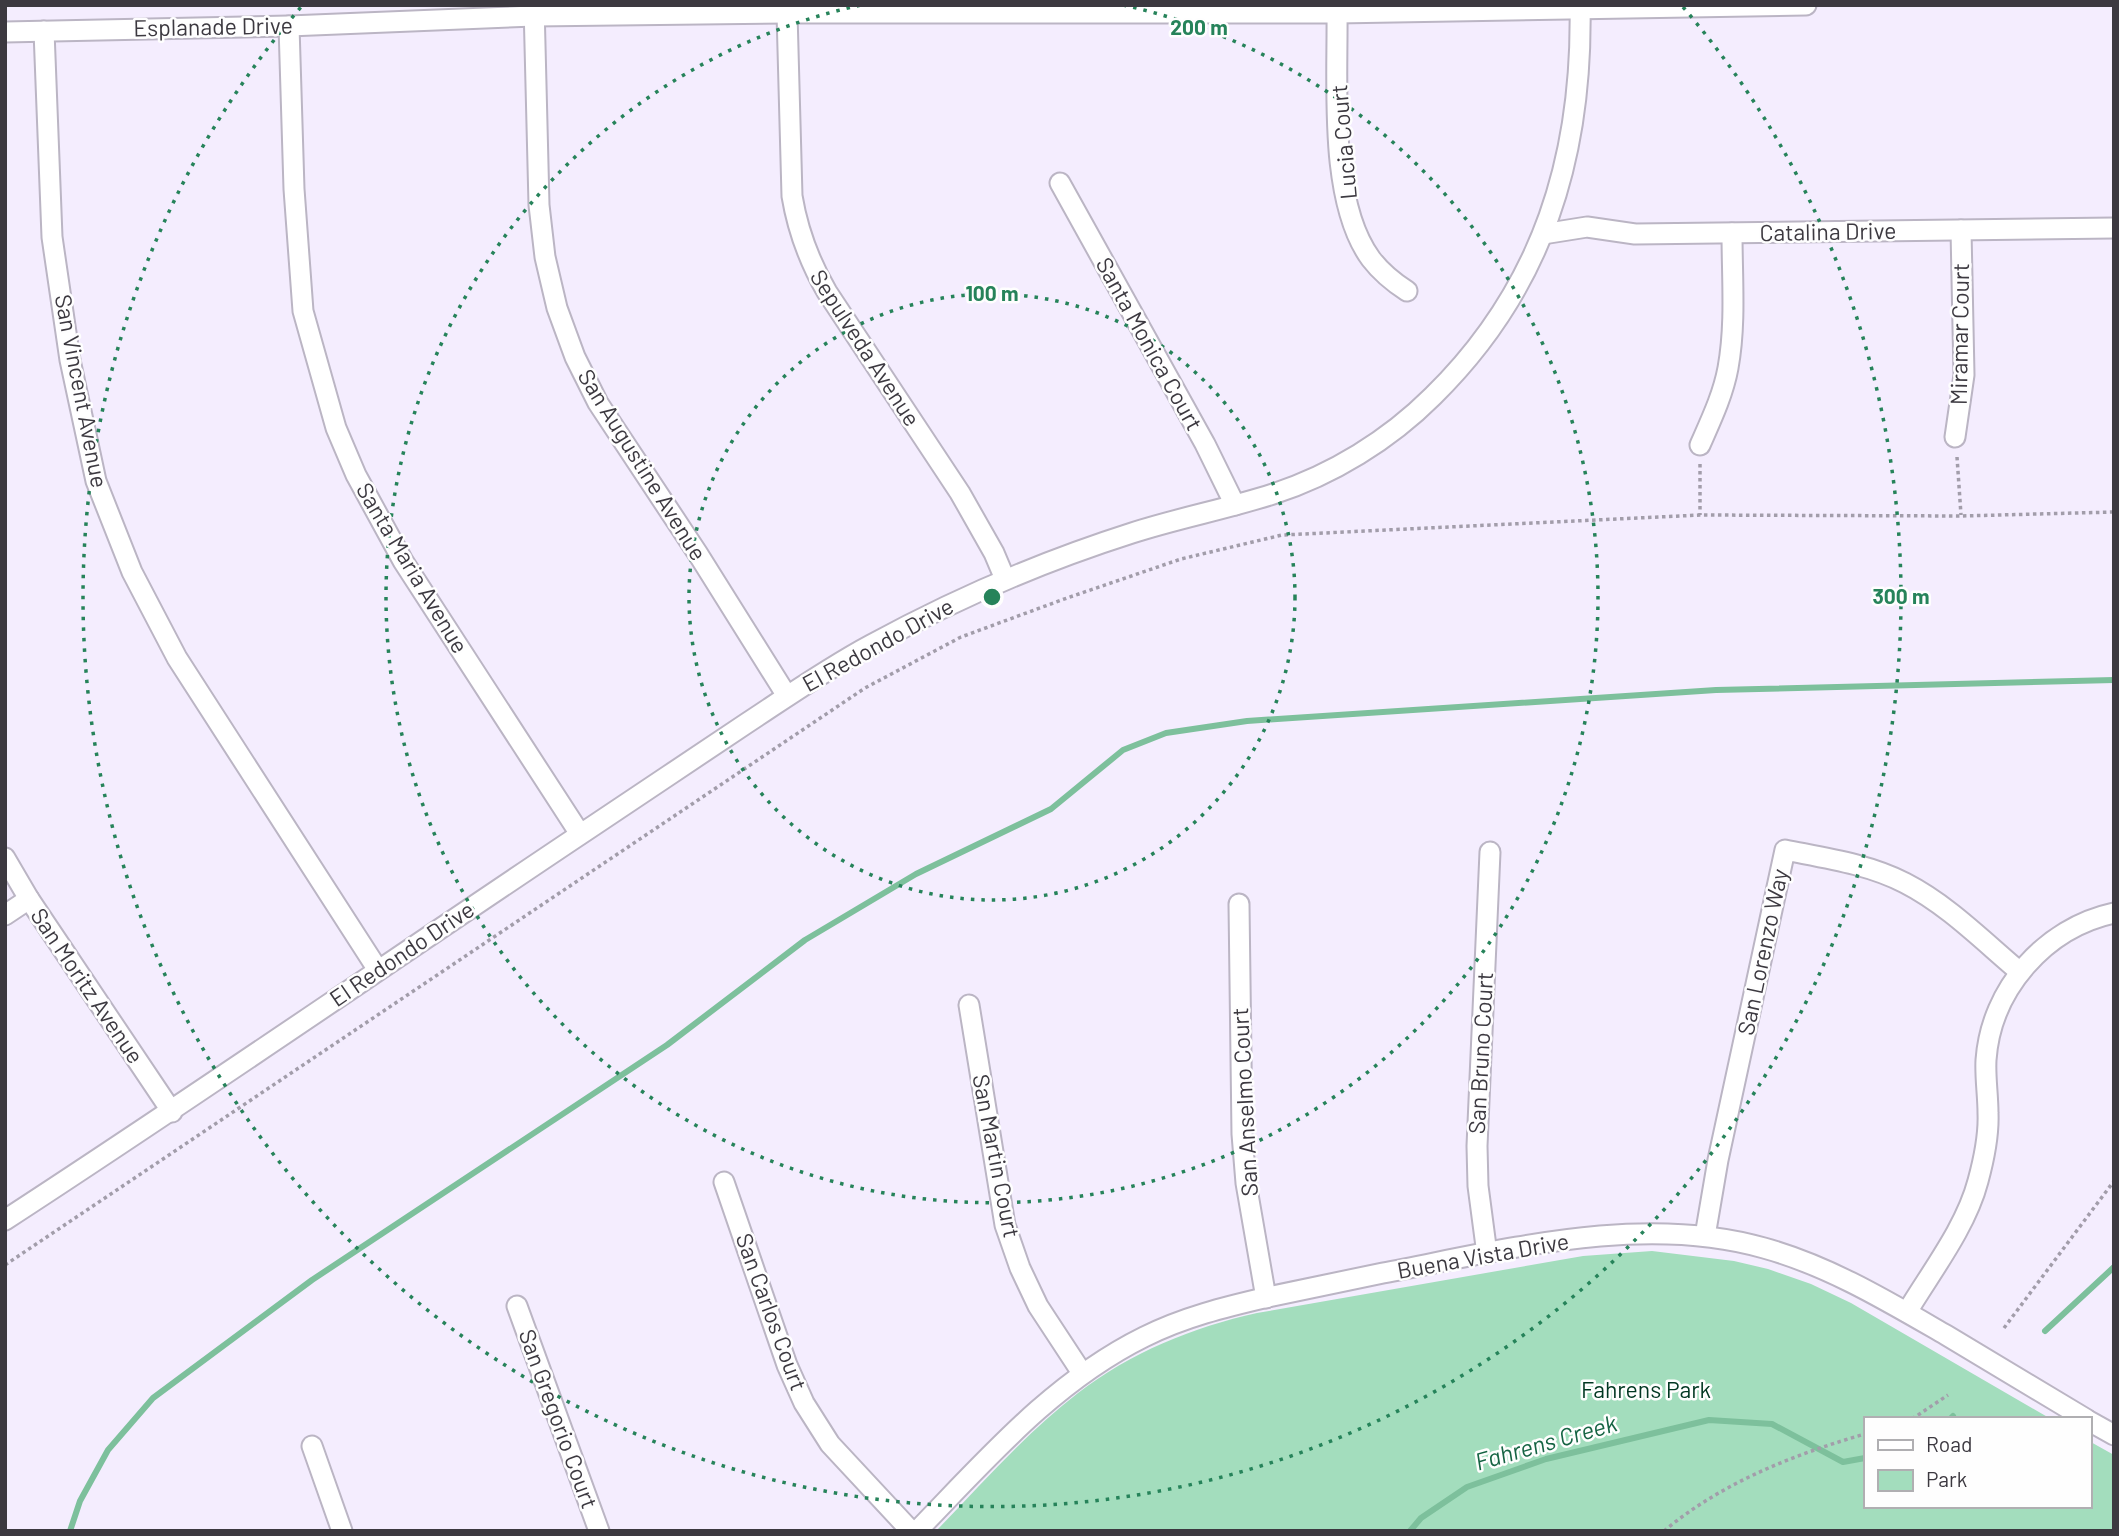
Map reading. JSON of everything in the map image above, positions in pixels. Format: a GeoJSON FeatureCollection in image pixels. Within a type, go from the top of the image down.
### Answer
{"type":"FeatureCollection","features":[{"type":"Feature","properties":{"kind":"street","name":"Esplanade Drive"},"geometry":{"type":"LineString","coordinates":[[5,32],[289,26],[534,11],[1337,13],[1806,5]]}},
{"type":"Feature","properties":{"kind":"street","name":"El Redondo Drive"},"geometry":{"type":"LineString","coordinates":[[5,1220],[172,1112],[378,970],[787,696],[867,647],[946,605],[1005,579],[1135,532],[1276,493],[1328,471],[1379,441],[1415,413],[1469,357],[1522,279],[1543,234],[1563,175],[1574,125],[1580,74],[1580,7]]}},
{"type":"Feature","properties":{"kind":"street","name":"San Augustine Avenue"},"geometry":{"type":"LineString","coordinates":[[534,11],[541,218],[545,257],[557,308],[575,357],[598,403],[698,554],[787,696]]}},
{"type":"Feature","properties":{"kind":"street","name":"Sepulveda Avenue"},"geometry":{"type":"LineString","coordinates":[[787,13],[792,196],[810,261],[827,292],[960,493],[1005,579]]}},
{"type":"Feature","properties":{"kind":"street","name":"Lucia Court"},"geometry":{"type":"LineString","coordinates":[[1337,13],[1339,139],[1348,207],[1360,243],[1370,258],[1407,291]]}},
{"type":"Feature","properties":{"kind":"street","name":"Santa Maria Avenue"},"geometry":{"type":"LineString","coordinates":[[289,26],[294,189],[303,311],[336,428],[361,486],[404,561],[580,834]]}},
{"type":"Feature","properties":{"kind":"street","name":"San Vincent Avenue"},"geometry":{"type":"LineString","coordinates":[[44,31],[52,237],[70,360],[96,481],[132,572],[177,658],[378,970]]}},
{"type":"Feature","properties":{"kind":"street","name":"Santa Monica Court"},"geometry":{"type":"LineString","coordinates":[[1060,183],[1205,444],[1235,505]]}},
{"type":"Feature","properties":{"kind":"street","name":"Catalina Drive"},"geometry":{"type":"LineString","coordinates":[[1543,234],[1587,227],[1635,234],[2114,228]]}},
{"type":"Feature","properties":{"kind":"street","name":"Miramar Court"},"geometry":{"type":"LineString","coordinates":[[1955,437],[1964,375],[1961,230]]}},
{"type":"Feature","properties":{"kind":"street"},"geometry":{"type":"LineString","coordinates":[[1700,445],[1717,407],[1733,332],[1732,233]]}},
{"type":"Feature","properties":{"kind":"street","name":"San Lorenzo Way"},"geometry":{"type":"LineString","coordinates":[[1705,1236],[1718,1160],[1785,850],[1874,870],[1904,882],[1951,913],[2020,972]]}},
{"type":"Feature","properties":{"kind":"street","name":"San Bruno Court"},"geometry":{"type":"LineString","coordinates":[[1487,1254],[1478,1186],[1477,1146],[1490,852]]}},
{"type":"Feature","properties":{"kind":"street","name":"San Moritz Avenue"},"geometry":{"type":"LineString","coordinates":[[5,858],[29,899],[172,1112]]}},
{"type":"Feature","properties":{"kind":"street"},"geometry":{"type":"LineString","coordinates":[[5,915],[29,899]]}},
{"type":"Feature","properties":{"kind":"street","name":"San Anselmo Court"},"geometry":{"type":"LineString","coordinates":[[1239,904],[1242,1134],[1246,1184],[1266,1298]]}},
{"type":"Feature","properties":{"kind":"street"},"geometry":{"type":"LineString","coordinates":[[1907,1312],[1965,1216],[1978,1184],[1989,1115],[1986,1059],[1991,1032],[2001,1003],[2020,972],[2038,952],[2085,921],[2114,913]]}},
{"type":"Feature","properties":{"kind":"street","name":"San Martin Court"},"geometry":{"type":"LineString","coordinates":[[969,1005],[1005,1225],[1020,1268],[1038,1306],[1083,1374]]}},
{"type":"Feature","properties":{"kind":"street","name":"San Carlos Court"},"geometry":{"type":"LineString","coordinates":[[724,1182],[787,1365],[804,1403],[830,1444],[911,1531]]}},
{"type":"Feature","properties":{"kind":"street","name":"Buena Vista Drive"},"geometry":{"type":"LineString","coordinates":[[917,1531],[1055,1394],[1143,1337],[1174,1323],[1237,1303],[1312,1287],[1487,1254],[1611,1235],[1667,1233],[1705,1236],[1762,1247],[1798,1259],[1850,1281],[1907,1312],[2083,1417]]}},
{"type":"Feature","properties":{"kind":"street","name":"San Gregorio Court"},"geometry":{"type":"LineString","coordinates":[[517,1306],[599,1531]]}},
{"type":"Feature","properties":{"kind":"street","name":"Buena Vista Drive"},"geometry":{"type":"LineString","coordinates":[[2091,1422],[2114,1435]]}},
{"type":"Feature","properties":{"kind":"street"},"geometry":{"type":"LineString","coordinates":[[312,1447],[342,1531]]}},
{"type":"Feature","properties":{"kind":"path"},"geometry":{"type":"LineString","coordinates":[[1955,437],[1961,516]]}},
{"type":"Feature","properties":{"kind":"path"},"geometry":{"type":"LineString","coordinates":[[1700,445],[1700,515]]}},
{"type":"Feature","properties":{"kind":"path"},"geometry":{"type":"LineString","coordinates":[[5,1265],[866,688],[961,637],[1181,559],[1282,535],[1700,515],[1961,516],[2114,512]]}},
{"type":"Feature","properties":{"kind":"path"},"geometry":{"type":"LineString","coordinates":[[2004,1328],[2114,1181]]}},
{"type":"Feature","properties":{"kind":"path"},"geometry":{"type":"LineString","coordinates":[[1915,1417],[1948,1395]]}},
{"type":"Feature","properties":{"kind":"path"},"geometry":{"type":"LineString","coordinates":[[1664,1531],[1723,1491],[1803,1454],[1864,1434]]}},
{"type":"Feature","properties":{"kind":"green space","name":"Fahrens Park"},"geometry":{"type":"Polygon","coordinates":[[[1652,1251],[1734,1261],[1768,1269],[1811,1284],[1851,1303],[2048,1417],[1864,1417],[1864,1508],[2091,1508],[2091,1442],[2114,1455],[2114,1531],[936,1531],[1022,1442],[1059,1408],[1098,1379],[1163,1343],[1209,1326],[1257,1313],[1583,1256],[1652,1251]]]}},
{"type":"Feature","properties":{"kind":"waterway"},"geometry":{"type":"LineString","coordinates":[[70,1531],[80,1501],[108,1450],[153,1398],[312,1280],[667,1045],[805,940],[916,874],[1051,809],[1123,750],[1166,733],[1247,721],[1716,690],[2114,680]]}},
{"type":"Feature","properties":{"kind":"waterway","name":"Fahrens Creek"},"geometry":{"type":"LineString","coordinates":[[2045,1331],[2114,1267]]}},
{"type":"Feature","properties":{"kind":"waterway","name":"Fahrens Creek"},"geometry":{"type":"LineString","coordinates":[[1410,1531],[1421,1518],[1467,1487],[1546,1459],[1709,1420],[1772,1424],[1843,1462],[1864,1458]]}}]}
